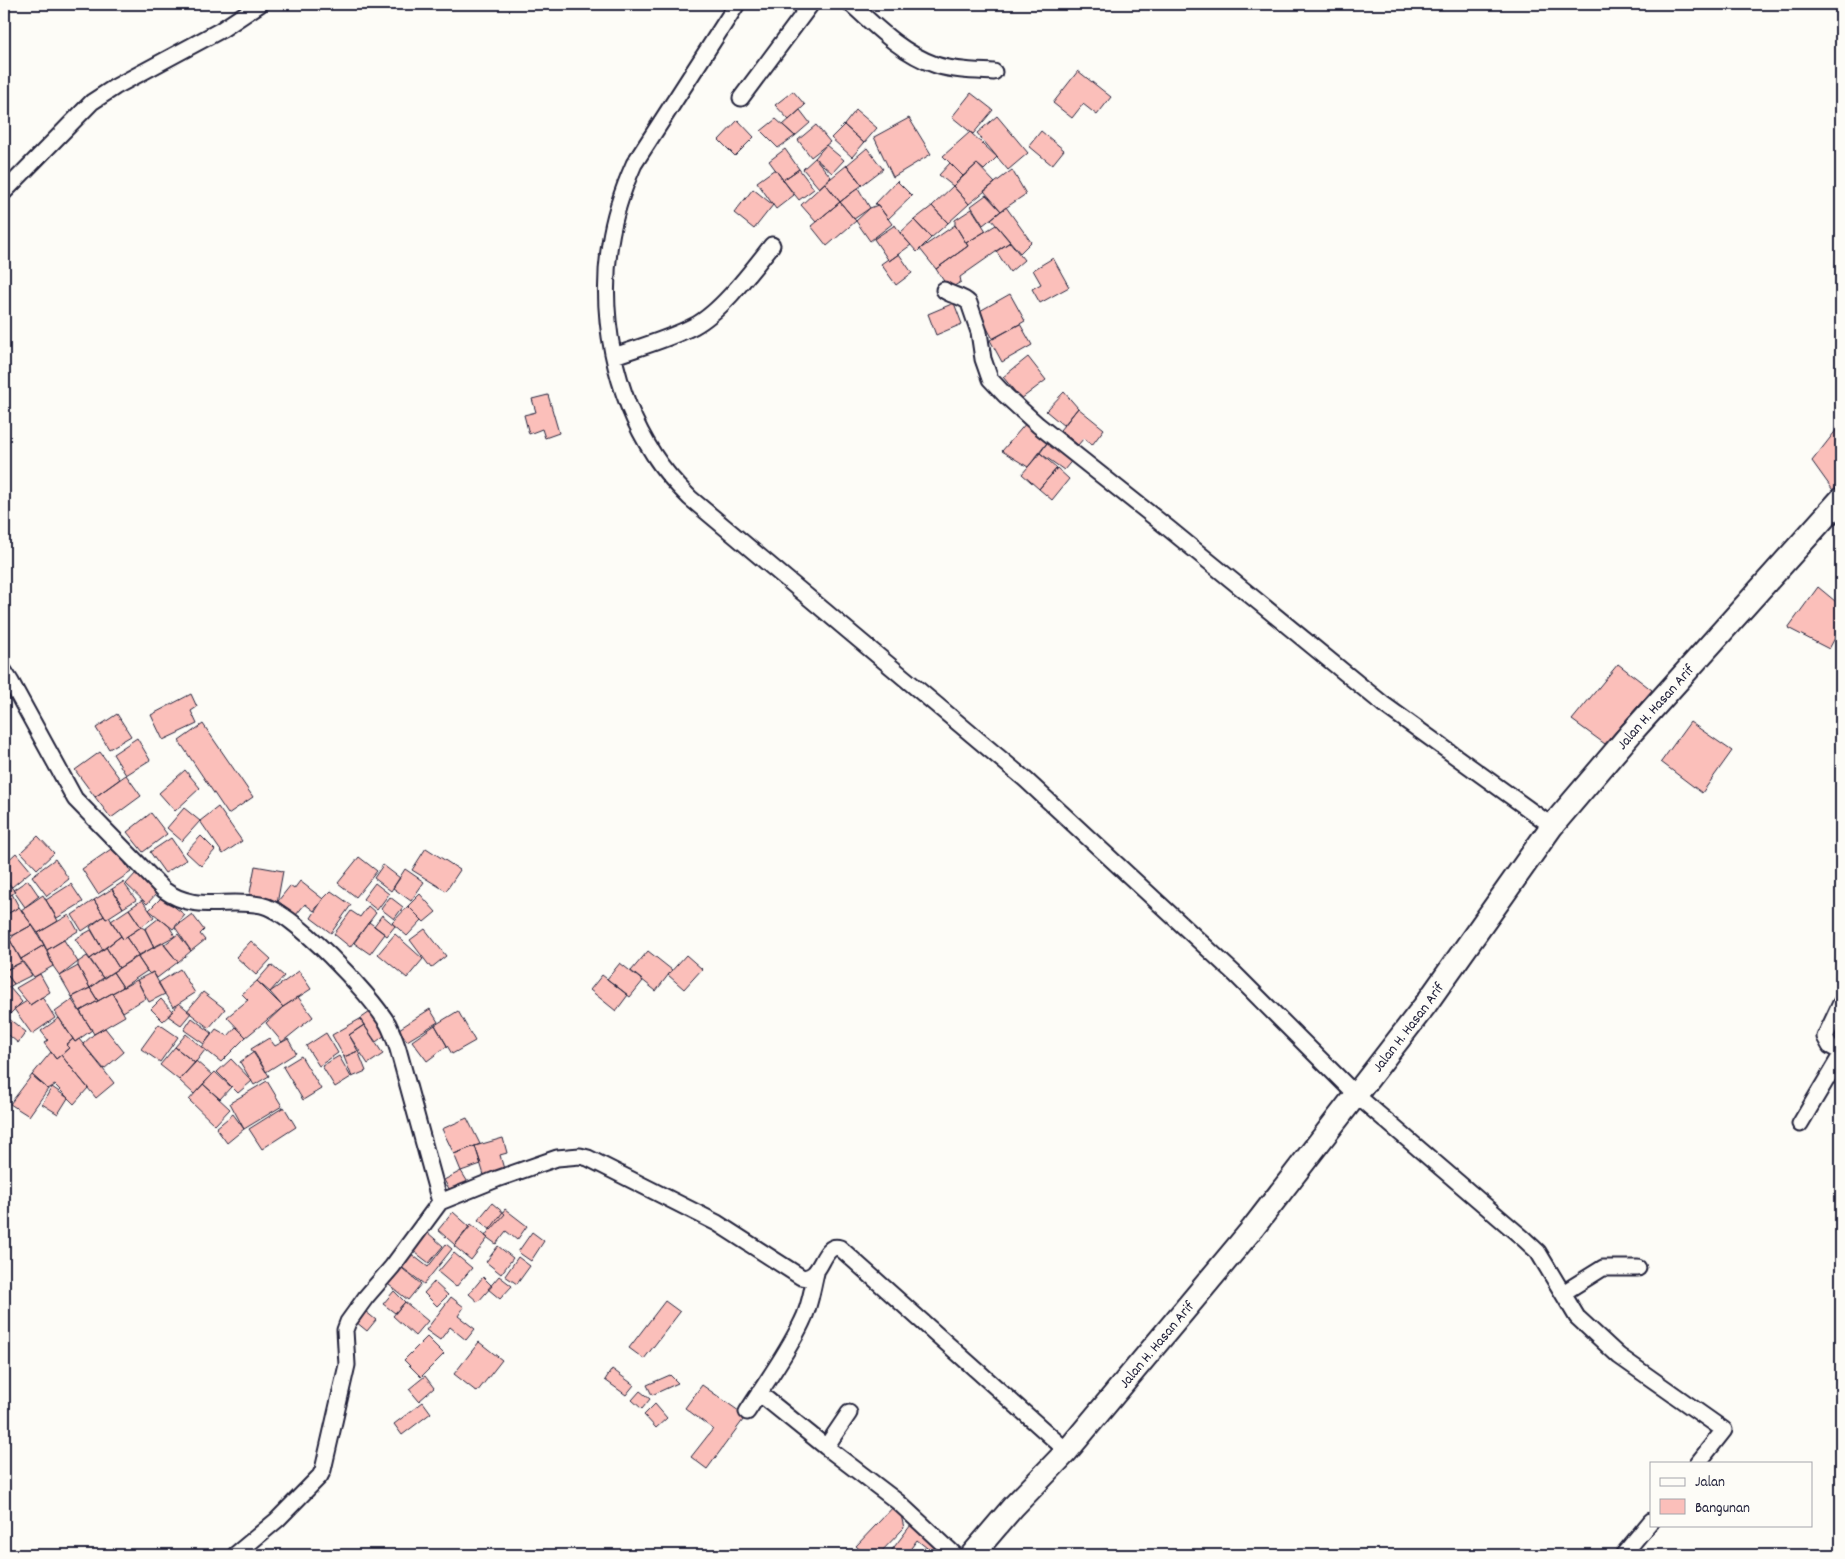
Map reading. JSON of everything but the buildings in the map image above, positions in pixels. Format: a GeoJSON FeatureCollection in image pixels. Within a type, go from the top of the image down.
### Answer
{"type":"FeatureCollection","features":[{"type":"Feature","properties":{"kind":"main road","name":"Jalan H. Hasan Arif"},"geometry":{"type":"LineString","coordinates":[[972,1555],[1013,1507],[1067,1451],[1253,1228],[1426,1004],[1552,826],[1632,732],[1841,499]]}},
{"type":"Feature","properties":{"kind":"street"},"geometry":{"type":"LineString","coordinates":[[4,192],[92,102],[115,87],[221,30],[260,4]]}},
{"type":"Feature","properties":{"kind":"street"},"geometry":{"type":"LineString","coordinates":[[737,4],[634,164],[623,191],[610,243],[608,314],[620,354],[625,399],[654,454],[671,478],[690,498],[1026,780],[1359,1090],[1538,1252],[1577,1317],[1619,1356],[1724,1430],[1699,1462]]}},
{"type":"Feature","properties":{"kind":"street"},"geometry":{"type":"LineString","coordinates":[[741,98],[811,4]]}},
{"type":"Feature","properties":{"kind":"street"},"geometry":{"type":"LineString","coordinates":[[851,4],[885,35],[919,58],[937,66],[994,72]]}},
{"type":"Feature","properties":{"kind":"street"},"geometry":{"type":"LineString","coordinates":[[620,354],[695,325],[714,310],[747,277],[772,245]]}},
{"type":"Feature","properties":{"kind":"street"},"geometry":{"type":"LineString","coordinates":[[944,290],[966,300],[969,304],[979,332],[983,359],[990,379],[1038,425],[1168,528],[1383,704],[1552,826]]}},
{"type":"Feature","properties":{"kind":"street"},"geometry":{"type":"LineString","coordinates":[[4,671],[75,800],[164,890],[175,898],[188,902],[259,905],[276,910],[333,958],[378,1010],[388,1025],[398,1049],[440,1202]]}},
{"type":"Feature","properties":{"kind":"street"},"geometry":{"type":"LineString","coordinates":[[1800,1124],[1841,1054],[1830,1046],[1825,1036],[1841,1003]]}},
{"type":"Feature","properties":{"kind":"street"},"geometry":{"type":"LineString","coordinates":[[235,1555],[277,1520],[320,1476],[347,1365],[346,1330],[348,1322],[440,1202],[557,1158],[584,1157],[717,1223],[801,1277],[806,1278],[816,1273]]}},
{"type":"Feature","properties":{"kind":"street"},"geometry":{"type":"LineString","coordinates":[[747,1412],[769,1381],[803,1321],[810,1302],[816,1273],[831,1249],[836,1247],[840,1248],[1067,1451]]}},
{"type":"Feature","properties":{"kind":"street"},"geometry":{"type":"LineString","coordinates":[[1563,1293],[1603,1268],[1638,1268]]}},
{"type":"Feature","properties":{"kind":"street"},"geometry":{"type":"LineString","coordinates":[[759,1393],[898,1502],[955,1555]]}},
{"type":"Feature","properties":{"kind":"street"},"geometry":{"type":"LineString","coordinates":[[826,1447],[849,1413]]}},
{"type":"Feature","properties":{"kind":"street"},"geometry":{"type":"LineString","coordinates":[[1623,1555],[1650,1522]]}}]}
